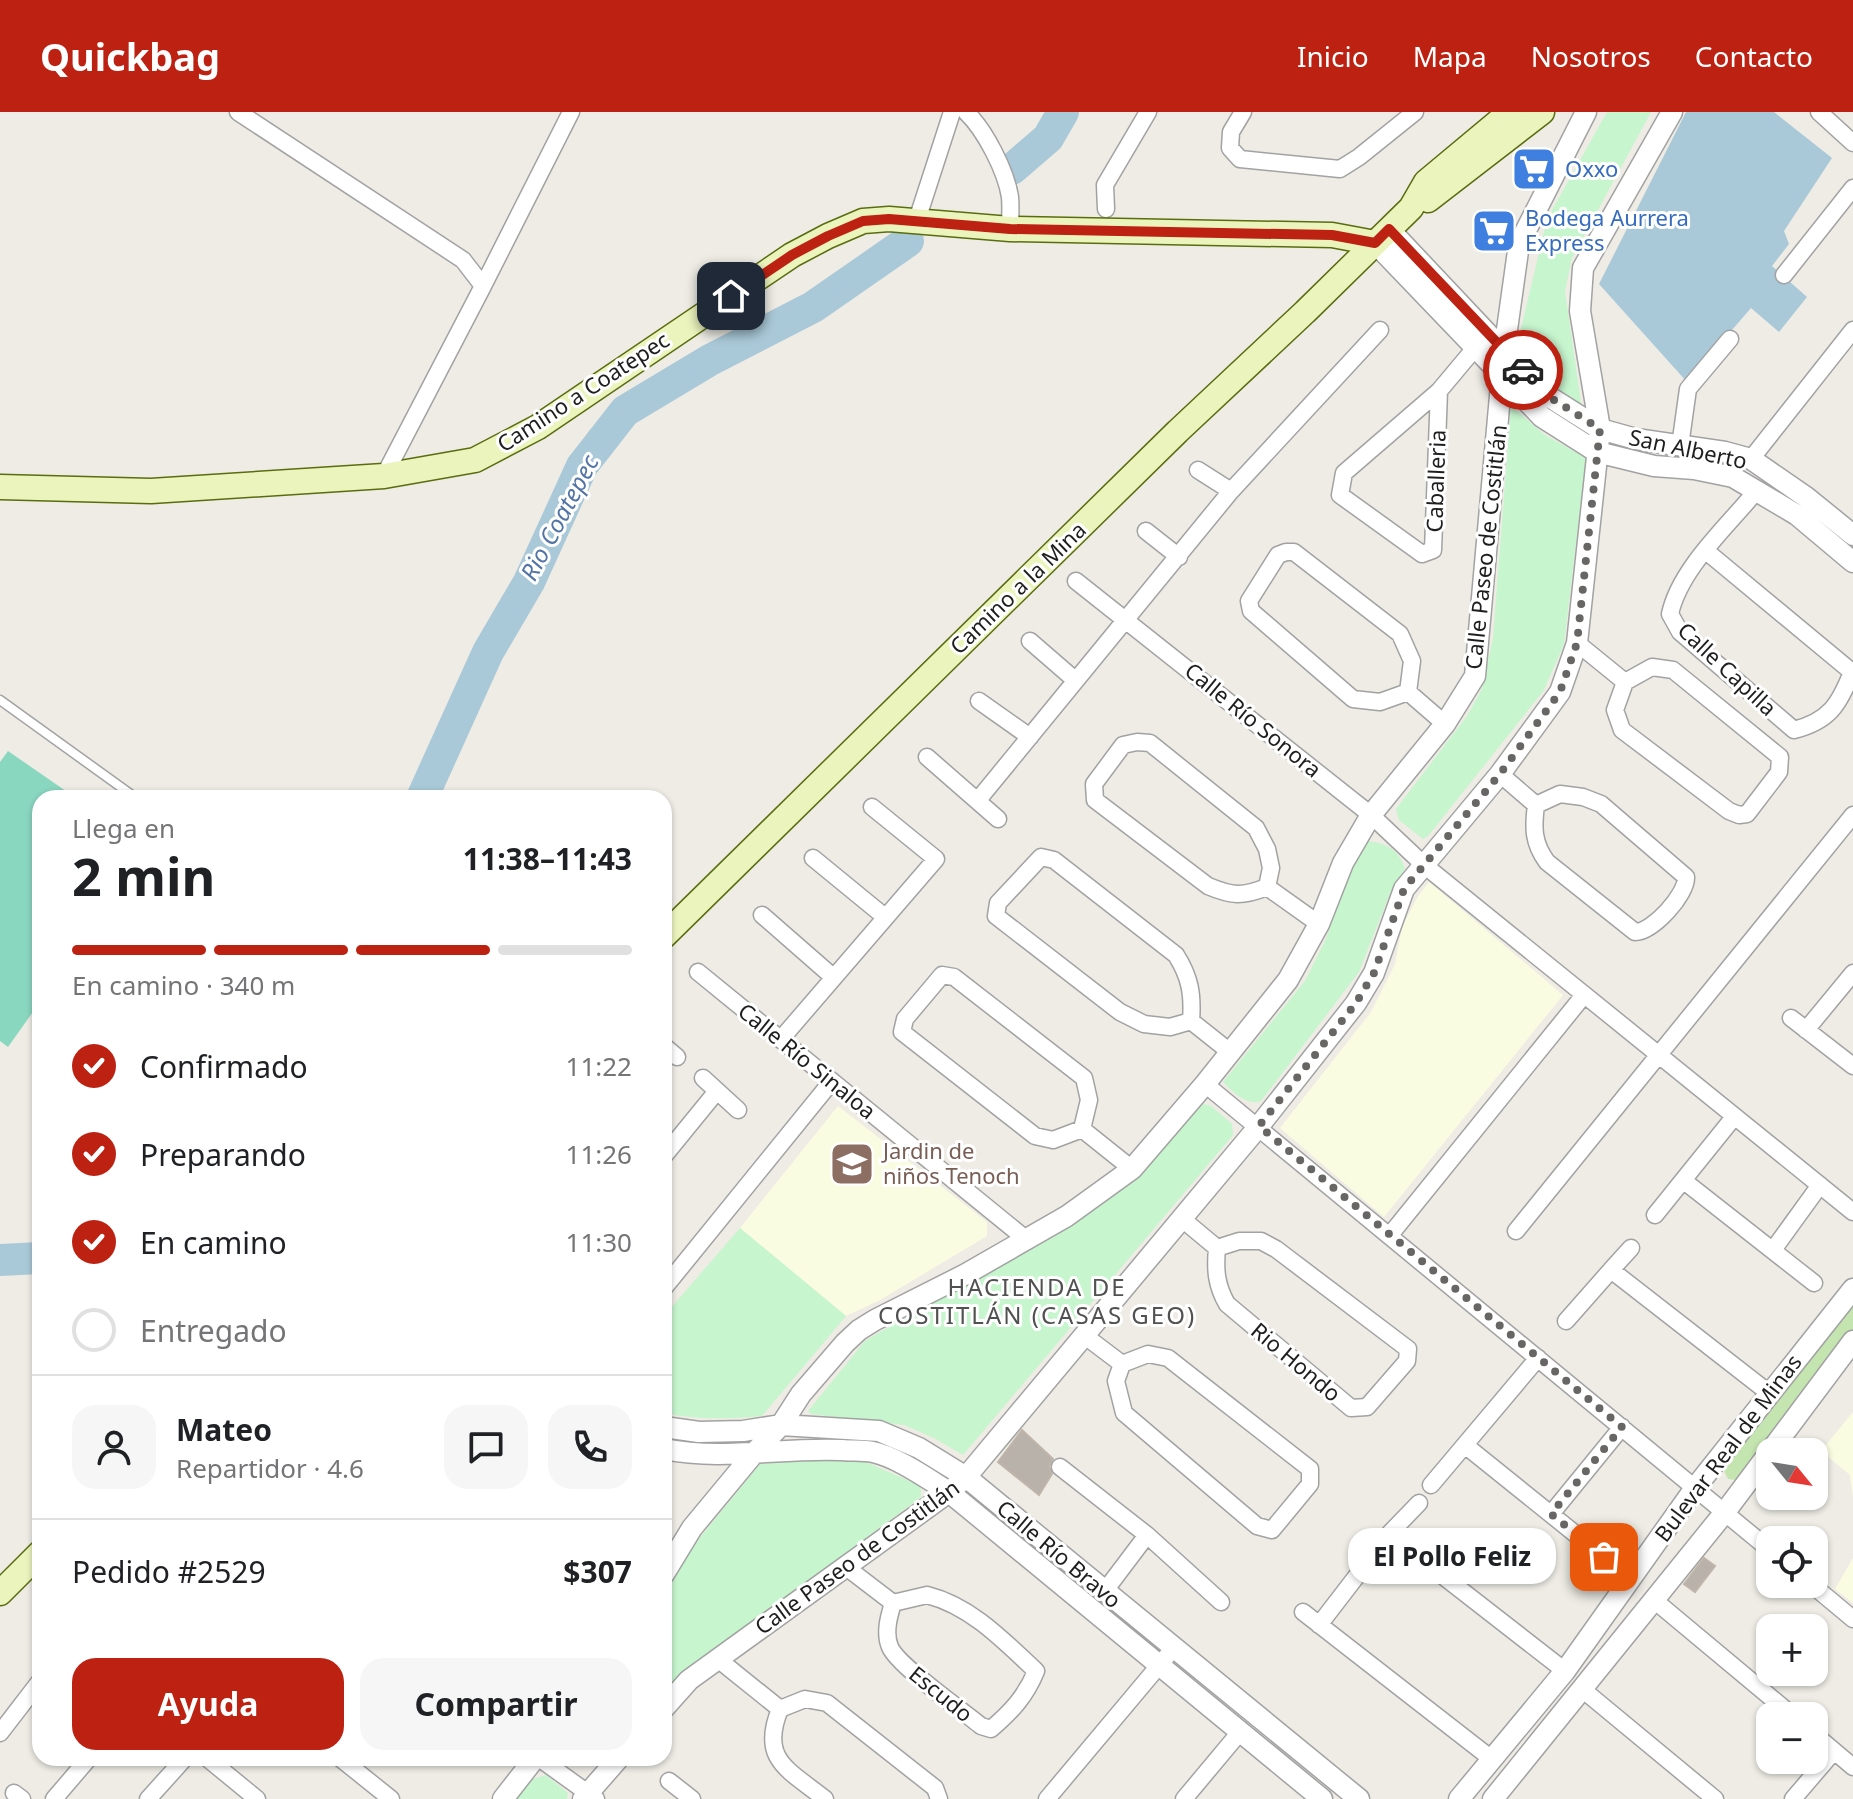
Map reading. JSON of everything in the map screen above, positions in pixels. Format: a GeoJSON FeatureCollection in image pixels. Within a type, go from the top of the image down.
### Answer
{"type":"FeatureCollection","features":[{"type":"Feature","properties":{"kind":"main road"},"geometry":{"type":"LineString","coordinates":[[1382,236],[1411,208],[1426,182],[1510,112]]}},
{"type":"Feature","properties":{"kind":"main road"},"geometry":{"type":"LineString","coordinates":[[1411,208],[1433,197],[1542,112]]}},
{"type":"Feature","properties":{"kind":"main road","name":"Camino a Coatepec"},"geometry":{"type":"LineString","coordinates":[[0,487],[151,491],[384,476],[475,460],[538,427],[792,255],[863,221],[917,220],[1010,229],[1382,236]]}},
{"type":"Feature","properties":{"kind":"main road","name":"Camino a la Mina"},"geometry":{"type":"LineString","coordinates":[[672,928],[1382,236]]}},
{"type":"Feature","properties":{"kind":"main road"},"geometry":{"type":"LineString","coordinates":[[0,1593],[32,1561]]}},
{"type":"Feature","properties":{"kind":"street"},"geometry":{"type":"LineString","coordinates":[[238,112],[463,260],[483,286]]}},
{"type":"Feature","properties":{"kind":"street"},"geometry":{"type":"LineString","coordinates":[[384,476],[571,112]]}},
{"type":"Feature","properties":{"kind":"street"},"geometry":{"type":"LineString","coordinates":[[917,220],[952,112]]}},
{"type":"Feature","properties":{"kind":"street"},"geometry":{"type":"LineString","coordinates":[[966,112],[978,123],[998,163],[1010,196],[1010,229]]}},
{"type":"Feature","properties":{"kind":"street"},"geometry":{"type":"LineString","coordinates":[[1106,209],[1105,185],[1148,112]]}},
{"type":"Feature","properties":{"kind":"street"},"geometry":{"type":"LineString","coordinates":[[1243,112],[1231,132],[1230,148],[1240,159],[1340,169],[1415,112]]}},
{"type":"Feature","properties":{"kind":"street","name":"Calle Paseo de Costitlán"},"geometry":{"type":"LineString","coordinates":[[672,1561],[692,1528],[781,1425],[801,1394],[859,1330],[1027,1240],[1100,1195],[1132,1169],[1288,980],[1319,924],[1343,863],[1371,815],[1445,724],[1475,676],[1504,351],[1519,244],[1586,112]]}},
{"type":"Feature","properties":{"kind":"street","name":"Calle Paseo de Costitlán"},"geometry":{"type":"LineString","coordinates":[[672,1699],[689,1680],[966,1477],[1259,1126],[1356,1003],[1374,973],[1404,889],[1500,774],[1560,692],[1577,643],[1600,429],[1580,311],[1583,268],[1672,112]]}},
{"type":"Feature","properties":{"kind":"street"},"geometry":{"type":"LineString","coordinates":[[1819,112],[1853,143]]}},
{"type":"Feature","properties":{"kind":"street"},"geometry":{"type":"LineString","coordinates":[[1784,275],[1853,188]]}},
{"type":"Feature","properties":{"kind":"street","name":"San Alberto"},"geometry":{"type":"LineString","coordinates":[[1382,236],[1551,398],[1600,429],[1636,439],[1725,452],[1751,459],[1853,535]]}},
{"type":"Feature","properties":{"kind":"street","name":"San Alberto"},"geometry":{"type":"LineString","coordinates":[[1382,236],[1475,348],[1542,417],[1597,452],[1654,466],[1694,469],[1733,477],[1797,515],[1853,562]]}},
{"type":"Feature","properties":{"kind":"street"},"geometry":{"type":"LineString","coordinates":[[978,800],[1231,491],[1380,330]]}},
{"type":"Feature","properties":{"kind":"street"},"geometry":{"type":"LineString","coordinates":[[1751,459],[1853,330]]}},
{"type":"Feature","properties":{"kind":"street"},"geometry":{"type":"LineString","coordinates":[[1680,446],[1688,389],[1730,339]]}},
{"type":"Feature","properties":{"kind":"street","name":"Caballeria"},"geometry":{"type":"LineString","coordinates":[[1439,391],[1433,550],[1422,554],[1340,495],[1344,473],[1439,391],[1475,348]]}},
{"type":"Feature","properties":{"kind":"street"},"geometry":{"type":"LineString","coordinates":[[1198,470],[1231,491]]}},
{"type":"Feature","properties":{"kind":"street"},"geometry":{"type":"LineString","coordinates":[[1706,551],[1757,490]]}},
{"type":"Feature","properties":{"kind":"street"},"geometry":{"type":"LineString","coordinates":[[1146,531],[1179,557]]}},
{"type":"Feature","properties":{"kind":"street","name":"Calle Capilla"},"geometry":{"type":"LineString","coordinates":[[1706,551],[1852,672],[1842,699],[1817,724],[1794,730],[1680,632],[1670,614],[1674,595],[1706,551]]}},
{"type":"Feature","properties":{"kind":"street"},"geometry":{"type":"LineString","coordinates":[[1294,552],[1400,634],[1412,661],[1408,692],[1380,702],[1353,699],[1258,619],[1251,611],[1249,601],[1278,555],[1294,552]]}},
{"type":"Feature","properties":{"kind":"street","name":"Calle Río Sonora"},"geometry":{"type":"LineString","coordinates":[[1076,581],[1371,815],[1424,865],[1853,1212]]}},
{"type":"Feature","properties":{"kind":"street"},"geometry":{"type":"LineString","coordinates":[[1030,641],[1075,680]]}},
{"type":"Feature","properties":{"kind":"street"},"geometry":{"type":"LineString","coordinates":[[1577,643],[1625,682]]}},
{"type":"Feature","properties":{"kind":"street"},"geometry":{"type":"LineString","coordinates":[[1652,667],[1673,670],[1780,757],[1779,772],[1747,814],[1729,811],[1622,730],[1615,710],[1625,682],[1652,667]]}},
{"type":"Feature","properties":{"kind":"street"},"geometry":{"type":"LineString","coordinates":[[1408,692],[1445,724]]}},
{"type":"Feature","properties":{"kind":"street"},"geometry":{"type":"LineString","coordinates":[[979,701],[1030,737]]}},
{"type":"Feature","properties":{"kind":"street"},"geometry":{"type":"LineString","coordinates":[[1150,743],[1256,828],[1267,849],[1271,868],[1267,887],[1250,894],[1229,895],[1208,886],[1095,800],[1094,784],[1123,745],[1150,743]]}},
{"type":"Feature","properties":{"kind":"street"},"geometry":{"type":"LineString","coordinates":[[927,757],[998,819]]}},
{"type":"Feature","properties":{"kind":"street"},"geometry":{"type":"LineString","coordinates":[[1500,774],[1536,805]]}},
{"type":"Feature","properties":{"kind":"street"},"geometry":{"type":"LineString","coordinates":[[1560,794],[1583,797],[1601,804],[1686,877],[1682,893],[1650,929],[1635,932],[1547,862],[1537,848],[1533,828],[1536,805],[1560,794]]}},
{"type":"Feature","properties":{"kind":"street"},"geometry":{"type":"LineString","coordinates":[[781,1039],[936,859],[872,807]]}},
{"type":"Feature","properties":{"kind":"street"},"geometry":{"type":"LineString","coordinates":[[1516,1231],[1853,815]]}},
{"type":"Feature","properties":{"kind":"street"},"geometry":{"type":"LineString","coordinates":[[1041,857],[1054,860],[1176,955],[1189,975],[1193,1000],[1191,1021],[1170,1027],[1144,1024],[1120,1012],[996,916],[998,903],[1041,857]]}},
{"type":"Feature","properties":{"kind":"street"},"geometry":{"type":"LineString","coordinates":[[813,858],[885,917]]}},
{"type":"Feature","properties":{"kind":"street"},"geometry":{"type":"LineString","coordinates":[[1267,887],[1319,924]]}},
{"type":"Feature","properties":{"kind":"street"},"geometry":{"type":"LineString","coordinates":[[762,915],[833,977]]}},
{"type":"Feature","properties":{"kind":"street","name":"Calle Río Sinaloa"},"geometry":{"type":"LineString","coordinates":[[698,972],[1027,1240]]}},
{"type":"Feature","properties":{"kind":"street"},"geometry":{"type":"LineString","coordinates":[[1806,1030],[1853,973]]}},
{"type":"Feature","properties":{"kind":"street"},"geometry":{"type":"LineString","coordinates":[[942,975],[954,977],[1084,1078],[1089,1100],[1082,1129],[1053,1140],[1035,1136],[902,1032],[905,1019],[942,975]]}},
{"type":"Feature","properties":{"kind":"street"},"geometry":{"type":"LineString","coordinates":[[1390,1235],[1584,995]]}},
{"type":"Feature","properties":{"kind":"street"},"geometry":{"type":"LineString","coordinates":[[1791,1018],[1853,1066]]}},
{"type":"Feature","properties":{"kind":"street"},"geometry":{"type":"LineString","coordinates":[[1191,1021],[1230,1052]]}},
{"type":"Feature","properties":{"kind":"street"},"geometry":{"type":"LineString","coordinates":[[703,1078],[738,1110]]}},
{"type":"Feature","properties":{"kind":"street"},"geometry":{"type":"LineString","coordinates":[[672,1278],[832,1081]]}},
{"type":"Feature","properties":{"kind":"street"},"geometry":{"type":"LineString","coordinates":[[1205,1084],[1756,1538]]}},
{"type":"Feature","properties":{"kind":"street"},"geometry":{"type":"LineString","coordinates":[[672,1146],[717,1091]]}},
{"type":"Feature","properties":{"kind":"street"},"geometry":{"type":"LineString","coordinates":[[1655,1215],[1734,1117]]}},
{"type":"Feature","properties":{"kind":"street"},"geometry":{"type":"LineString","coordinates":[[1082,1129],[1132,1169]]}},
{"type":"Feature","properties":{"kind":"street"},"geometry":{"type":"LineString","coordinates":[[1684,1181],[1814,1283]]}},
{"type":"Feature","properties":{"kind":"street"},"geometry":{"type":"LineString","coordinates":[[1773,1250],[1820,1185]]}},
{"type":"Feature","properties":{"kind":"street"},"geometry":{"type":"LineString","coordinates":[[1181,1218],[1217,1248]]}},
{"type":"Feature","properties":{"kind":"street","name":"Rio Hondo"},"geometry":{"type":"LineString","coordinates":[[1239,1241],[1261,1241],[1276,1249],[1408,1349],[1407,1361],[1367,1407],[1351,1408],[1227,1304],[1218,1289],[1215,1268],[1217,1248],[1239,1241]]}},
{"type":"Feature","properties":{"kind":"street"},"geometry":{"type":"LineString","coordinates":[[1566,1321],[1631,1248]]}},
{"type":"Feature","properties":{"kind":"street"},"geometry":{"type":"LineString","coordinates":[[1611,1270],[1769,1393]]}},
{"type":"Feature","properties":{"kind":"street","name":"Bulevar Real de Minas"},"geometry":{"type":"LineString","coordinates":[[1459,1799],[1565,1671],[1695,1488],[1853,1289]]}},
{"type":"Feature","properties":{"kind":"street"},"geometry":{"type":"LineString","coordinates":[[1085,1336],[1122,1364]]}},
{"type":"Feature","properties":{"kind":"street","name":"Bulevar Real de Minas"},"geometry":{"type":"LineString","coordinates":[[1493,1799],[1725,1512],[1853,1341]]}},
{"type":"Feature","properties":{"kind":"street"},"geometry":{"type":"LineString","coordinates":[[1148,1354],[1168,1358],[1310,1469],[1310,1484],[1272,1530],[1257,1526],[1124,1413],[1116,1381],[1122,1364],[1148,1354]]}},
{"type":"Feature","properties":{"kind":"street"},"geometry":{"type":"LineString","coordinates":[[1431,1485],[1538,1358]]}},
{"type":"Feature","properties":{"kind":"street","name":"Calle Río Bravo"},"geometry":{"type":"LineString","coordinates":[[672,1428],[699,1432],[743,1431],[781,1425],[879,1431],[919,1448],[966,1477],[1359,1799]]}},
{"type":"Feature","properties":{"kind":"street"},"geometry":{"type":"LineString","coordinates":[[1551,1514],[1622,1427]]}},
{"type":"Feature","properties":{"kind":"street"},"geometry":{"type":"LineString","coordinates":[[1466,1446],[1604,1557]]}},
{"type":"Feature","properties":{"kind":"street","name":"Calle Río Bravo"},"geometry":{"type":"LineString","coordinates":[[672,1451],[718,1456],[817,1449],[874,1452],[910,1469],[949,1492],[1322,1799]]}},
{"type":"Feature","properties":{"kind":"street"},"geometry":{"type":"LineString","coordinates":[[1060,1467],[1147,1535],[1221,1602]]}},
{"type":"Feature","properties":{"kind":"street"},"geometry":{"type":"LineString","coordinates":[[1319,1625],[1389,1534],[1419,1503]]}},
{"type":"Feature","properties":{"kind":"street"},"geometry":{"type":"LineString","coordinates":[[1389,1534],[1565,1671]]}},
{"type":"Feature","properties":{"kind":"street"},"geometry":{"type":"LineString","coordinates":[[1104,1592],[1147,1535]]}},
{"type":"Feature","properties":{"kind":"street"},"geometry":{"type":"LineString","coordinates":[[846,1567],[893,1603]]}},
{"type":"Feature","properties":{"kind":"street","name":"Escudo"},"geometry":{"type":"LineString","coordinates":[[927,1595],[949,1600],[963,1608],[1036,1671],[1028,1690],[991,1729],[981,1726],[905,1664],[890,1647],[888,1622],[893,1603],[927,1595]]}},
{"type":"Feature","properties":{"kind":"street"},"geometry":{"type":"LineString","coordinates":[[1828,1598],[1853,1619]]}},
{"type":"Feature","properties":{"kind":"street"},"geometry":{"type":"LineString","coordinates":[[1654,1600],[1776,1702]]}},
{"type":"Feature","properties":{"kind":"street"},"geometry":{"type":"LineString","coordinates":[[1303,1612],[1493,1760]]}},
{"type":"Feature","properties":{"kind":"street"},"geometry":{"type":"LineString","coordinates":[[1047,1799],[1174,1649]]}},
{"type":"Feature","properties":{"kind":"street"},"geometry":{"type":"LineString","coordinates":[[719,1660],[780,1709]]}},
{"type":"Feature","properties":{"kind":"street"},"geometry":{"type":"LineString","coordinates":[[1582,1689],[1715,1799]]}},
{"type":"Feature","properties":{"kind":"street"},"geometry":{"type":"LineString","coordinates":[[0,1733],[32,1691]]}},
{"type":"Feature","properties":{"kind":"street"},"geometry":{"type":"LineString","coordinates":[[825,1799],[776,1759],[771,1730],[780,1709],[805,1699],[827,1703],[935,1788],[939,1799]]}},
{"type":"Feature","properties":{"kind":"street"},"geometry":{"type":"LineString","coordinates":[[1184,1799],[1240,1732]]}},
{"type":"Feature","properties":{"kind":"street"},"geometry":{"type":"LineString","coordinates":[[1828,1746],[1853,1767]]}},
{"type":"Feature","properties":{"kind":"street"},"geometry":{"type":"LineString","coordinates":[[1793,1799],[1834,1751]]}},
{"type":"Feature","properties":{"kind":"street"},"geometry":{"type":"LineString","coordinates":[[54,1799],[82,1766]]}},
{"type":"Feature","properties":{"kind":"street"},"geometry":{"type":"LineString","coordinates":[[148,1799],[178,1766]]}},
{"type":"Feature","properties":{"kind":"street"},"geometry":{"type":"LineString","coordinates":[[217,1766],[257,1799]]}},
{"type":"Feature","properties":{"kind":"street"},"geometry":{"type":"LineString","coordinates":[[350,1766],[391,1799]]}},
{"type":"Feature","properties":{"kind":"street"},"geometry":{"type":"LineString","coordinates":[[503,1799],[530,1766]]}},
{"type":"Feature","properties":{"kind":"street"},"geometry":{"type":"LineString","coordinates":[[548,1766],[589,1797],[613,1766]]}},
{"type":"Feature","properties":{"kind":"street"},"geometry":{"type":"LineString","coordinates":[[669,1781],[692,1799]]}},
{"type":"Feature","properties":{"kind":"lane"},"geometry":{"type":"LineString","coordinates":[[0,700],[125,790]]}},
{"type":"Feature","properties":{"kind":"shaded area"},"geometry":{"type":"Polygon","coordinates":[[[1429,882],[1563,995],[1384,1217],[1280,1128],[1371,1012],[1395,964],[1402,927],[1429,882]]]}},
{"type":"Feature","properties":{"kind":"shaded area","name":"Jardin de niños Tenoch"},"geometry":{"type":"Polygon","coordinates":[[[838,1106],[987,1222],[987,1236],[880,1300],[846,1316],[740,1228],[838,1106]]]}},
{"type":"Feature","properties":{"kind":"shaded area"},"geometry":{"type":"Polygon","coordinates":[[[1853,1412],[1853,1497],[1850,1475],[1828,1457],[1828,1442],[1853,1412]]]}},
{"type":"Feature","properties":{"kind":"shaded area"},"geometry":{"type":"Polygon","coordinates":[[[1853,1558],[1853,1603],[1835,1589],[1853,1558]]]}},
{"type":"Feature","properties":{"kind":"green space"},"geometry":{"type":"Polygon","coordinates":[[[1607,112],[1651,112],[1572,258],[1565,291],[1582,410],[1546,381],[1518,350],[1519,337],[1547,219],[1607,112]]]}},
{"type":"Feature","properties":{"kind":"green space"},"geometry":{"type":"Polygon","coordinates":[[[1511,406],[1545,435],[1586,458],[1564,644],[1544,690],[1423,839],[1399,820],[1396,809],[1467,716],[1482,689],[1493,638],[1511,406]]]}},
{"type":"Feature","properties":{"kind":"green space"},"geometry":{"type":"Polygon","coordinates":[[[8,751],[64,790],[32,790],[32,1013],[8,1047],[0,1041],[0,762],[8,751]]]}},
{"type":"Feature","properties":{"kind":"green space"},"geometry":{"type":"Polygon","coordinates":[[[1367,841],[1391,848],[1405,868],[1390,893],[1359,972],[1261,1101],[1245,1100],[1223,1082],[1305,981],[1325,941],[1346,882],[1367,841]]]}},
{"type":"Feature","properties":{"kind":"green space"},"geometry":{"type":"Polygon","coordinates":[[[1203,1104],[1211,1106],[1232,1124],[1233,1135],[963,1455],[904,1425],[811,1414],[808,1411],[865,1341],[1103,1202],[1153,1160],[1203,1104]]]}},
{"type":"Feature","properties":{"kind":"green space"},"geometry":{"type":"Polygon","coordinates":[[[740,1228],[846,1316],[762,1416],[688,1417],[672,1414],[672,1307],[740,1228]]]}},
{"type":"Feature","properties":{"kind":"green space"},"geometry":{"type":"Polygon","coordinates":[[[1853,1299],[1853,1330],[1769,1438],[1756,1438],[1756,1455],[1737,1480],[1728,1479],[1723,1469],[1853,1299]]]}},
{"type":"Feature","properties":{"kind":"green space"},"geometry":{"type":"Polygon","coordinates":[[[827,1459],[866,1462],[921,1486],[921,1497],[672,1682],[672,1580],[680,1562],[760,1464],[827,1459]]]}},
{"type":"Feature","properties":{"kind":"green space"},"geometry":{"type":"Polygon","coordinates":[[[546,1775],[568,1793],[567,1799],[516,1799],[533,1779],[546,1775]]]}},
{"type":"Feature","properties":{"kind":"water"},"geometry":{"type":"Polygon","coordinates":[[[1686,112],[1774,112],[1832,158],[1784,231],[1789,244],[1772,266],[1807,297],[1779,332],[1751,308],[1687,382],[1599,284],[1686,112]]]}},
{"type":"Feature","properties":{"kind":"building"},"geometry":{"type":"Polygon","coordinates":[[[1022,1430],[1053,1459],[1049,1466],[1052,1474],[1039,1495],[998,1462],[1022,1430]]]}},
{"type":"Feature","properties":{"kind":"building"},"geometry":{"type":"Polygon","coordinates":[[[1704,1558],[1715,1566],[1695,1592],[1684,1584],[1704,1558]]]}},
{"type":"Feature","properties":{"kind":"waterway","name":"Rio Coatepec"},"geometry":{"type":"LineString","coordinates":[[1012,169],[1048,138],[1063,112]]}},
{"type":"Feature","properties":{"kind":"waterway","name":"Rio Coatepec"},"geometry":{"type":"LineString","coordinates":[[426,790],[488,652],[529,582],[582,466],[625,411],[710,360],[813,307],[908,241]]}},
{"type":"Feature","properties":{"kind":"waterway","name":"Rio Coatepec"},"geometry":{"type":"LineString","coordinates":[[0,1260],[32,1258]]}},
{"type":"Feature","properties":{"kind":"way so far"},"geometry":{"type":"LineString","coordinates":[[1523,370],[1551,398],[1600,429],[1577,643],[1560,692],[1500,774],[1404,889],[1374,973],[1356,1003],[1259,1126],[1622,1427],[1551,1514],[1604,1557]]}},
{"type":"Feature","properties":{"kind":"place","name":"Oxxo"},"geometry":{"type":"Point","coordinates":[1534,169]}},
{"type":"Feature","properties":{"kind":"place","name":"Bodega Aurrera Express"},"geometry":{"type":"Point","coordinates":[1494,231]}},
{"type":"Feature","properties":{"kind":"place","name":"Jardin de niños Tenoch"},"geometry":{"type":"Point","coordinates":[852,1164]}},
{"type":"Feature","properties":{"kind":"place","name":"El Pollo Feliz"},"geometry":{"type":"Point","coordinates":[1604,1557]}},
{"type":"Feature","properties":{"kind":"district","name":"HACIENDA DE COSTITLÁN (CASAS GEO)"},"geometry":{"type":"Point","coordinates":[1037,1302]}},
{"type":"Feature","properties":{"kind":"route"},"geometry":{"type":"LineString","coordinates":[[731,296],[792,255],[863,221],[917,220],[1010,229],[1332,235],[1375,243],[1389,229],[1523,370]]}}]}
